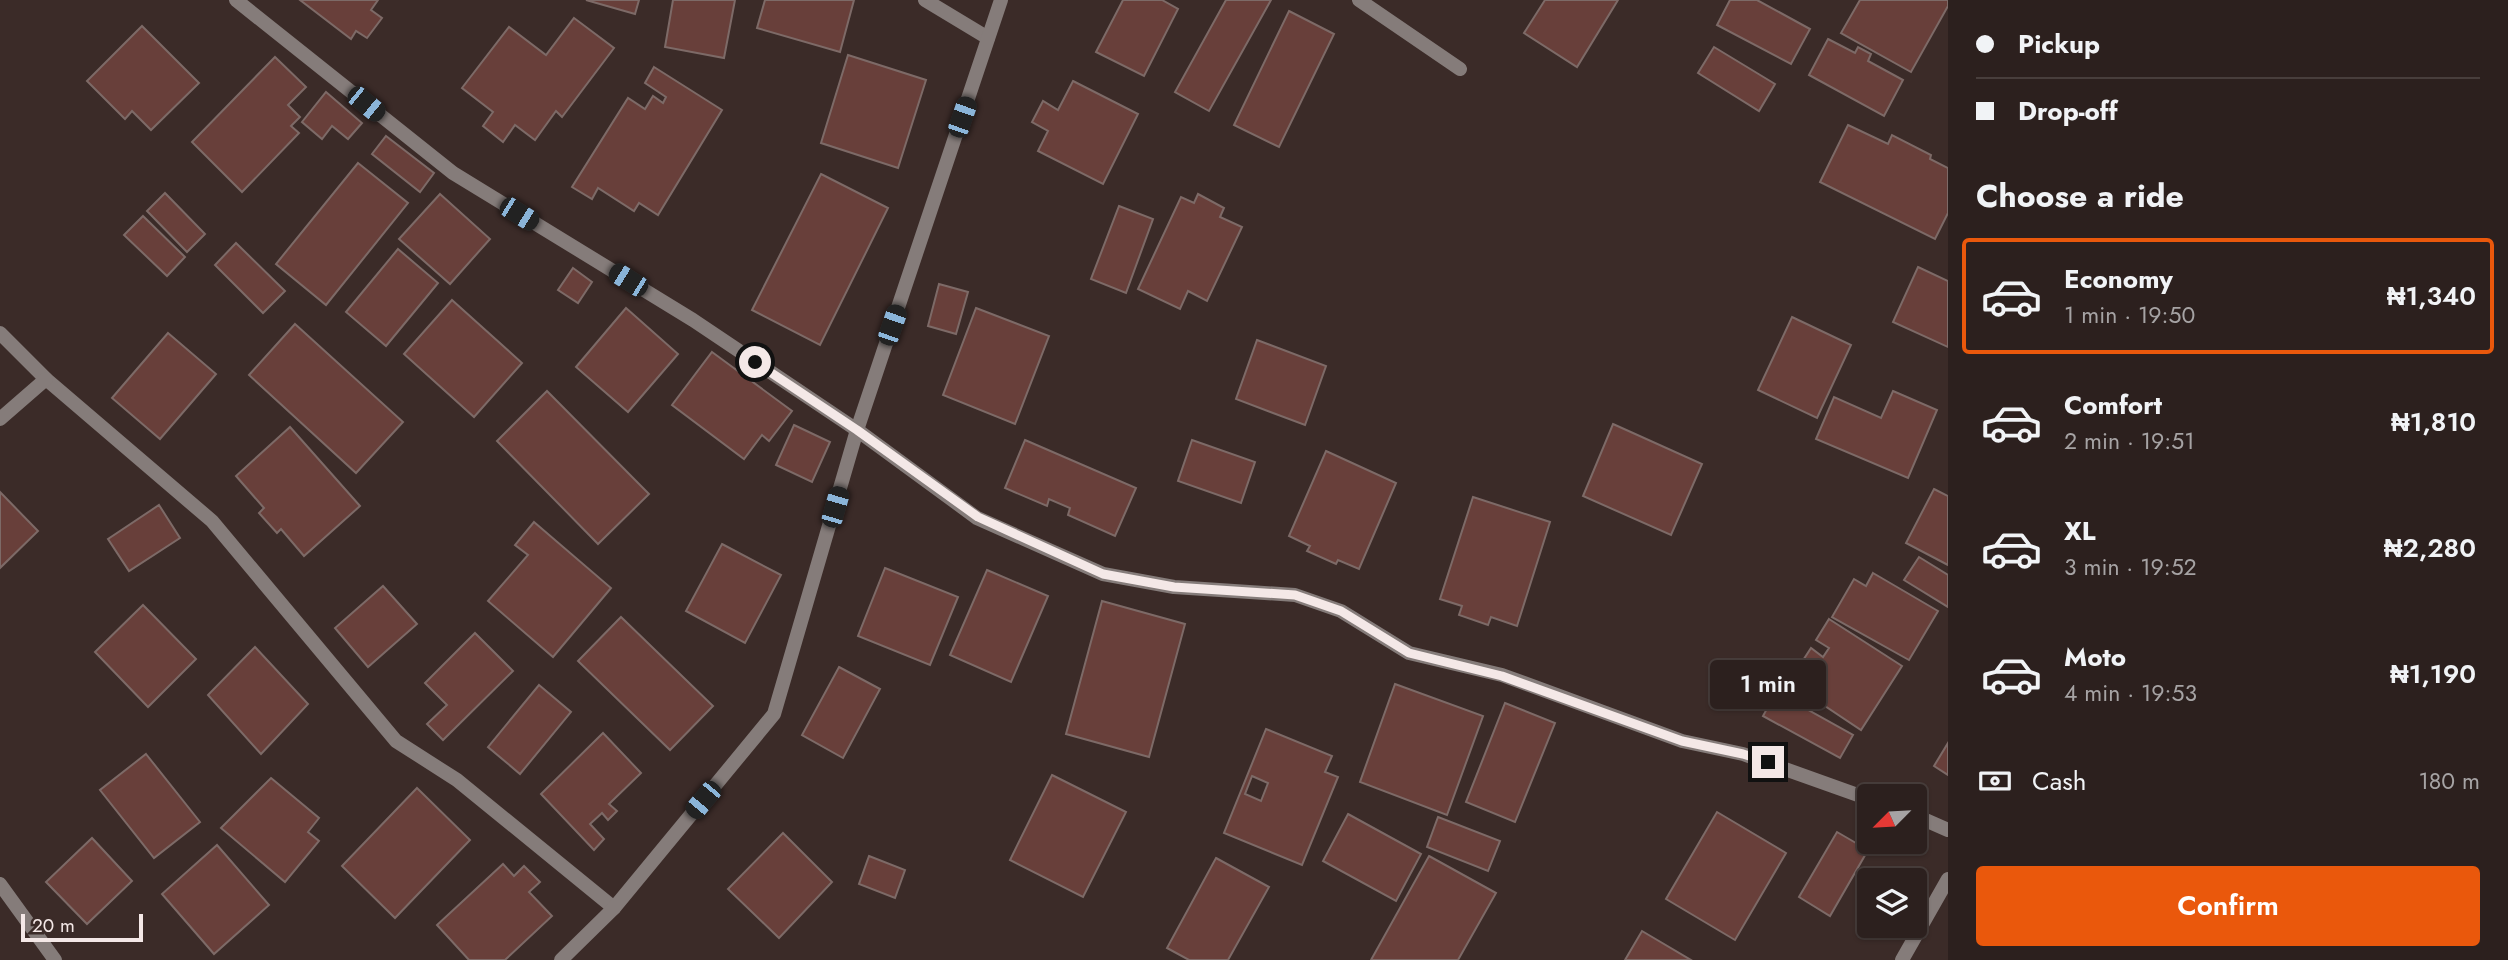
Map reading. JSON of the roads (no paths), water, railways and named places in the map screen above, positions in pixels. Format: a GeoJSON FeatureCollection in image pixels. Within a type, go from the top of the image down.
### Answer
{"type":"FeatureCollection","features":[{"type":"Feature","properties":{"kind":"street"},"geometry":{"type":"LineString","coordinates":[[236,0],[453,173],[693,320],[857,430],[978,517],[1103,574],[1174,587],[1295,595],[1341,611],[1409,653],[1502,676],[1682,741],[1743,754],[1857,795]]}},
{"type":"Feature","properties":{"kind":"street"},"geometry":{"type":"LineString","coordinates":[[925,0],[988,38]]}},
{"type":"Feature","properties":{"kind":"street"},"geometry":{"type":"LineString","coordinates":[[566,958],[614,908],[774,714],[857,430],[1001,0]]}},
{"type":"Feature","properties":{"kind":"street"},"geometry":{"type":"LineString","coordinates":[[1359,0],[1460,69]]}},
{"type":"Feature","properties":{"kind":"street"},"geometry":{"type":"LineString","coordinates":[[0,333],[46,379],[212,521],[396,741],[457,780],[614,908]]}},
{"type":"Feature","properties":{"kind":"street"},"geometry":{"type":"LineString","coordinates":[[0,419],[46,379]]}},
{"type":"Feature","properties":{"kind":"street"},"geometry":{"type":"LineString","coordinates":[[1927,821],[1948,830]]}},
{"type":"Feature","properties":{"kind":"street"},"geometry":{"type":"LineString","coordinates":[[1902,960],[1948,879]]}},
{"type":"Feature","properties":{"kind":"street"},"geometry":{"type":"LineString","coordinates":[[0,884],[55,960]]}}]}
